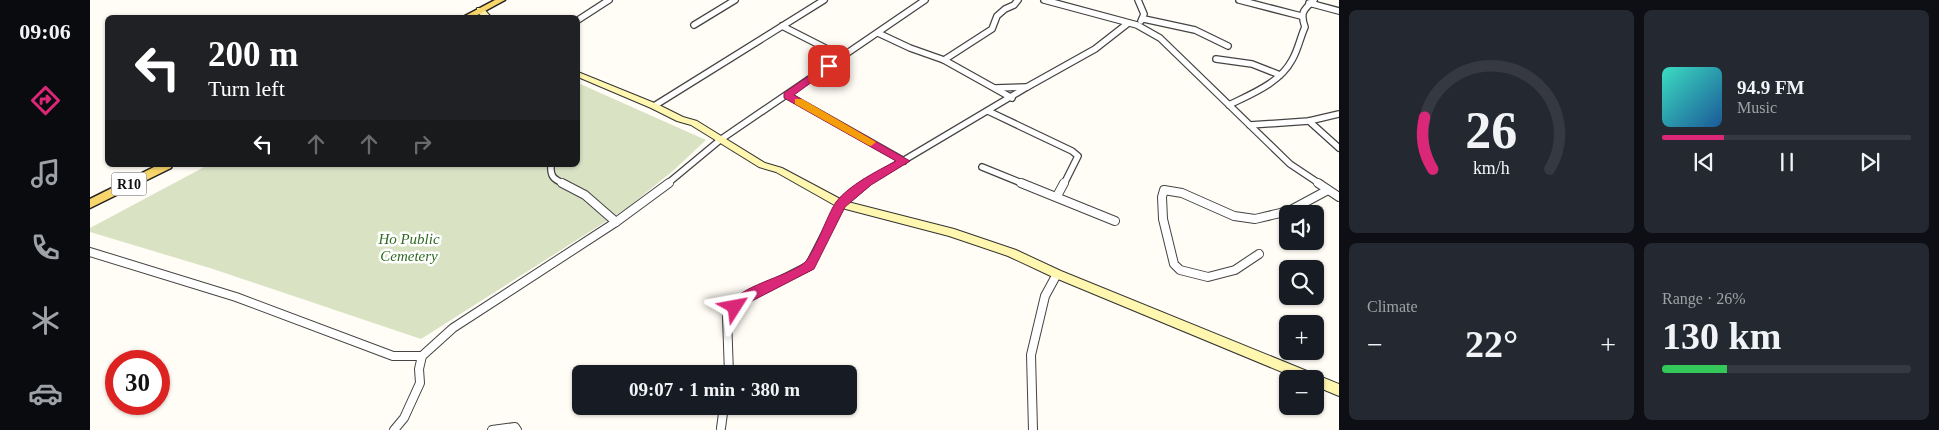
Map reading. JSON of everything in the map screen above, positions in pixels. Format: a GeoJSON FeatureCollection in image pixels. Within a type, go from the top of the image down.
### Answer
{"type":"FeatureCollection","features":[{"type":"Feature","properties":{"kind":"main road"},"geometry":{"type":"LineString","coordinates":[[471,15],[501,0]]}},
{"type":"Feature","properties":{"kind":"main road","name":"R10"},"geometry":{"type":"LineString","coordinates":[[90,204],[163,167]]}},
{"type":"Feature","properties":{"kind":"street"},"geometry":{"type":"LineString","coordinates":[[580,19],[609,0]]}},
{"type":"Feature","properties":{"kind":"street"},"geometry":{"type":"LineString","coordinates":[[694,25],[735,0]]}},
{"type":"Feature","properties":{"kind":"street"},"geometry":{"type":"LineString","coordinates":[[394,430],[404,418],[420,383],[419,369],[422,356],[453,328],[616,222],[670,182],[720,140],[925,0]]}},
{"type":"Feature","properties":{"kind":"street"},"geometry":{"type":"LineString","coordinates":[[944,60],[992,28],[997,16],[1005,9],[1014,5],[1018,0]]}},
{"type":"Feature","properties":{"kind":"street"},"geometry":{"type":"LineString","coordinates":[[1044,0],[1127,24],[1137,25],[1160,38],[1290,164],[1339,197]]}},
{"type":"Feature","properties":{"kind":"street"},"geometry":{"type":"LineString","coordinates":[[1138,0],[1144,14],[1144,19]]}},
{"type":"Feature","properties":{"kind":"street"},"geometry":{"type":"LineString","coordinates":[[1239,0],[1301,16]]}},
{"type":"Feature","properties":{"kind":"street"},"geometry":{"type":"LineString","coordinates":[[654,106],[821,1]]}},
{"type":"Feature","properties":{"kind":"street"},"geometry":{"type":"LineString","coordinates":[[1229,105],[1255,92],[1280,75],[1291,61],[1305,27],[1301,16],[1302,11],[1312,1],[1339,11]]}},
{"type":"Feature","properties":{"kind":"street"},"geometry":{"type":"LineString","coordinates":[[480,10],[486,15]]}},
{"type":"Feature","properties":{"kind":"street"},"geometry":{"type":"LineString","coordinates":[[1137,25],[1144,19]]}},
{"type":"Feature","properties":{"kind":"street"},"geometry":{"type":"LineString","coordinates":[[1144,19],[1195,30],[1228,46]]}},
{"type":"Feature","properties":{"kind":"street"},"geometry":{"type":"LineString","coordinates":[[729,365],[727,317],[735,307],[748,297],[809,266],[841,204],[867,182],[1012,98],[1027,87],[1095,50],[1127,24]]}},
{"type":"Feature","properties":{"kind":"street"},"geometry":{"type":"LineString","coordinates":[[782,26],[843,57]]}},
{"type":"Feature","properties":{"kind":"street"},"geometry":{"type":"LineString","coordinates":[[878,33],[910,48],[944,60],[1012,98]]}},
{"type":"Feature","properties":{"kind":"street"},"geometry":{"type":"LineString","coordinates":[[1216,59],[1245,62],[1280,75]]}},
{"type":"Feature","properties":{"kind":"street"},"geometry":{"type":"LineString","coordinates":[[580,75],[654,106],[666,114],[694,123],[762,165],[779,170],[841,204],[950,232],[1012,253],[1057,274],[1292,370]]}},
{"type":"Feature","properties":{"kind":"street"},"geometry":{"type":"LineString","coordinates":[[994,88],[1027,87]]}},
{"type":"Feature","properties":{"kind":"street"},"geometry":{"type":"LineString","coordinates":[[787,96],[904,161]]}},
{"type":"Feature","properties":{"kind":"street"},"geometry":{"type":"LineString","coordinates":[[988,111],[1019,128],[1066,148],[1078,156],[1078,160],[1058,196]]}},
{"type":"Feature","properties":{"kind":"street"},"geometry":{"type":"LineString","coordinates":[[1250,125],[1309,120],[1339,114]]}},
{"type":"Feature","properties":{"kind":"street"},"geometry":{"type":"LineString","coordinates":[[1309,120],[1339,148]]}},
{"type":"Feature","properties":{"kind":"street"},"geometry":{"type":"LineString","coordinates":[[551,167],[550,174],[552,178],[585,195],[616,222]]}},
{"type":"Feature","properties":{"kind":"street"},"geometry":{"type":"LineString","coordinates":[[982,167],[1058,196],[1115,221]]}},
{"type":"Feature","properties":{"kind":"street"},"geometry":{"type":"LineString","coordinates":[[1259,254],[1235,270],[1208,277],[1180,270],[1174,264],[1163,219],[1162,197],[1164,190],[1176,191],[1231,216],[1249,220],[1282,214],[1314,201],[1328,190]]}},
{"type":"Feature","properties":{"kind":"street"},"geometry":{"type":"LineString","coordinates":[[90,252],[236,297],[393,356],[422,356]]}},
{"type":"Feature","properties":{"kind":"street"},"geometry":{"type":"LineString","coordinates":[[1033,430],[1032,355],[1045,296],[1057,274]]}},
{"type":"Feature","properties":{"kind":"street"},"geometry":{"type":"LineString","coordinates":[[1324,383],[1339,390]]}},
{"type":"Feature","properties":{"kind":"street"},"geometry":{"type":"LineString","coordinates":[[721,428],[723,415]]}},
{"type":"Feature","properties":{"kind":"street"},"geometry":{"type":"LineString","coordinates":[[492,430],[515,427],[517,430]]}},
{"type":"Feature","properties":{"kind":"green space","name":"Ho Public Cemetery"},"geometry":{"type":"Polygon","coordinates":[[[580,84],[706,140],[674,170],[627,208],[421,339],[213,269],[90,232],[90,228],[204,167],[580,167],[580,84]]]}},
{"type":"Feature","properties":{"kind":"slow traffic"},"geometry":{"type":"LineString","coordinates":[[798,102],[871,142]]}},
{"type":"Feature","properties":{"kind":"route"},"geometry":{"type":"LineString","coordinates":[[735,307],[748,297],[809,266],[841,204],[867,182],[904,161],[787,96],[829,66]]}}]}
